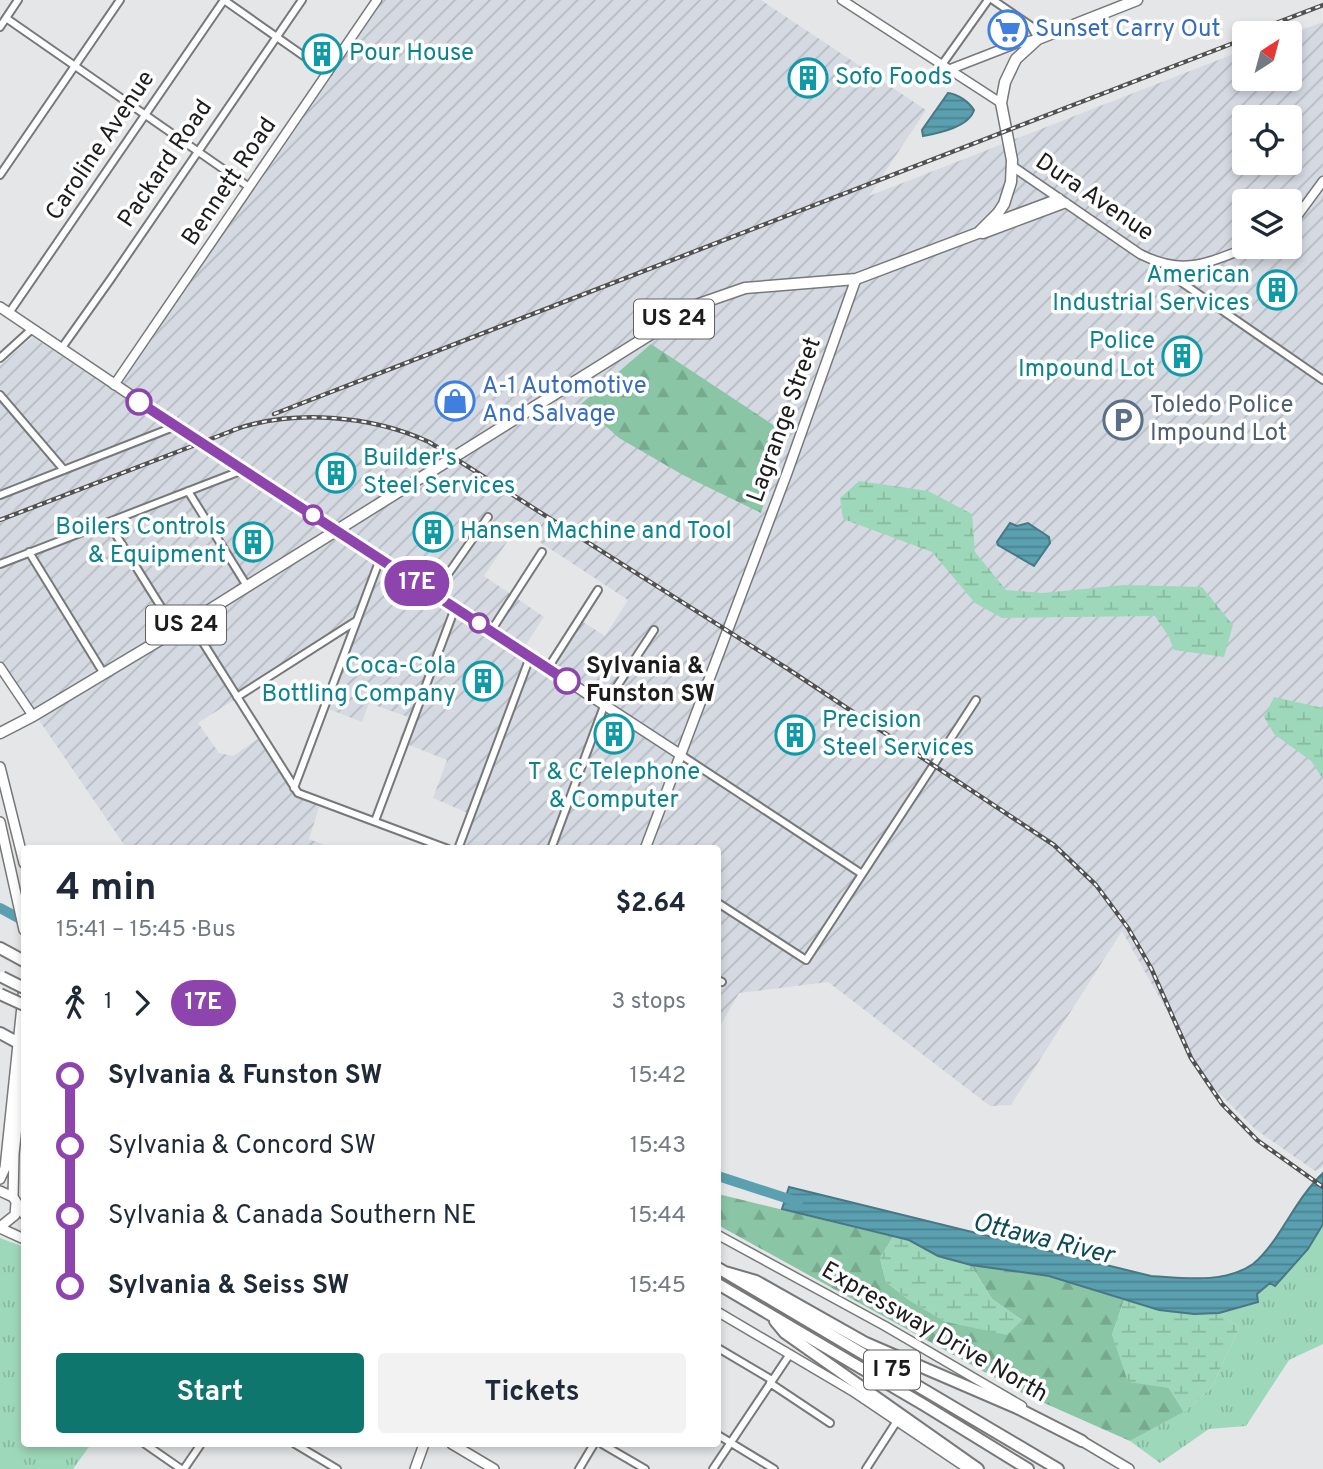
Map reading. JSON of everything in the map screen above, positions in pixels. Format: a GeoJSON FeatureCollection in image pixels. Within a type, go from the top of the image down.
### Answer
{"type":"FeatureCollection","features":[{"type":"Feature","properties":{"kind":"highway"},"geometry":{"type":"LineString","coordinates":[[0,948],[21,959]]}},
{"type":"Feature","properties":{"kind":"highway"},"geometry":{"type":"LineString","coordinates":[[1,977],[21,986]]}},
{"type":"Feature","properties":{"kind":"highway"},"geometry":{"type":"LineString","coordinates":[[0,994],[21,1004]]}},
{"type":"Feature","properties":{"kind":"highway"},"geometry":{"type":"LineString","coordinates":[[0,1032],[21,1044]]}},
{"type":"Feature","properties":{"kind":"highway"},"geometry":{"type":"LineString","coordinates":[[721,1270],[756,1281],[866,1343],[1017,1408],[1082,1441]]}},
{"type":"Feature","properties":{"kind":"highway","name":"I 75"},"geometry":{"type":"LineString","coordinates":[[721,1270],[1058,1469]]}},
{"type":"Feature","properties":{"kind":"highway","name":"I 75"},"geometry":{"type":"LineString","coordinates":[[721,1286],[1028,1469]]}},
{"type":"Feature","properties":{"kind":"highway"},"geometry":{"type":"LineString","coordinates":[[771,1316],[785,1333],[978,1469]]}},
{"type":"Feature","properties":{"kind":"main road","name":"US 24"},"geometry":{"type":"LineString","coordinates":[[0,733],[176,631],[699,304],[754,286],[856,279],[978,233],[1004,204],[1011,182],[1012,166],[1001,103],[1010,68],[1023,51],[1038,39],[1131,1]]}},
{"type":"Feature","properties":{"kind":"main road","name":"Lagrange Street"},"geometry":{"type":"LineString","coordinates":[[647,845],[787,473],[856,279]]}},
{"type":"Feature","properties":{"kind":"main road"},"geometry":{"type":"LineString","coordinates":[[0,307],[176,426],[681,755]]}},
{"type":"Feature","properties":{"kind":"main road"},"geometry":{"type":"LineString","coordinates":[[0,767],[21,851]]}},
{"type":"Feature","properties":{"kind":"main road"},"geometry":{"type":"LineString","coordinates":[[0,822],[21,912]]}},
{"type":"Feature","properties":{"kind":"main road"},"geometry":{"type":"LineString","coordinates":[[0,1179],[5,1168],[21,1044]]}},
{"type":"Feature","properties":{"kind":"main road"},"geometry":{"type":"LineString","coordinates":[[21,1088],[14,1154],[15,1215],[0,1228],[21,1238]]}},
{"type":"Feature","properties":{"kind":"main road"},"geometry":{"type":"LineString","coordinates":[[0,1191],[14,1200],[21,1210]]}},
{"type":"Feature","properties":{"kind":"main road","name":"Expressway Drive North"},"geometry":{"type":"LineString","coordinates":[[1082,1441],[1129,1469]]}},
{"type":"Feature","properties":{"kind":"main road"},"geometry":{"type":"LineString","coordinates":[[415,1469],[423,1447]]}},
{"type":"Feature","properties":{"kind":"main road"},"geometry":{"type":"LineString","coordinates":[[457,1447],[494,1469]]}},
{"type":"Feature","properties":{"kind":"street"},"geometry":{"type":"LineString","coordinates":[[0,27],[18,0]]}},
{"type":"Feature","properties":{"kind":"street"},"geometry":{"type":"LineString","coordinates":[[0,175],[120,0]]}},
{"type":"Feature","properties":{"kind":"street"},"geometry":{"type":"LineString","coordinates":[[224,0],[328,73]]}},
{"type":"Feature","properties":{"kind":"street","name":"Caroline Avenue"},"geometry":{"type":"LineString","coordinates":[[9,313],[224,0]]}},
{"type":"Feature","properties":{"kind":"street","name":"Packard Road"},"geometry":{"type":"LineString","coordinates":[[61,349],[302,0]]}},
{"type":"Feature","properties":{"kind":"street","name":"Bennett Road"},"geometry":{"type":"LineString","coordinates":[[114,385],[377,0]]}},
{"type":"Feature","properties":{"kind":"street"},"geometry":{"type":"LineString","coordinates":[[842,0],[1001,103]]}},
{"type":"Feature","properties":{"kind":"street"},"geometry":{"type":"LineString","coordinates":[[990,0],[1031,26],[1038,39],[945,68],[990,0]]}},
{"type":"Feature","properties":{"kind":"street"},"geometry":{"type":"LineString","coordinates":[[6,18],[76,64],[249,187]]}},
{"type":"Feature","properties":{"kind":"street","name":"Dura Avenue"},"geometry":{"type":"LineString","coordinates":[[1012,166],[1140,254],[1174,267],[1181,282],[1323,380]]}},
{"type":"Feature","properties":{"kind":"street"},"geometry":{"type":"LineString","coordinates":[[1302,210],[1323,181]]}},
{"type":"Feature","properties":{"kind":"street"},"geometry":{"type":"LineString","coordinates":[[986,225],[1062,200]]}},
{"type":"Feature","properties":{"kind":"street"},"geometry":{"type":"LineString","coordinates":[[978,233],[983,234],[1062,200]]}},
{"type":"Feature","properties":{"kind":"street"},"geometry":{"type":"LineString","coordinates":[[1174,267],[1191,267],[1232,253]]}},
{"type":"Feature","properties":{"kind":"street"},"geometry":{"type":"LineString","coordinates":[[0,358],[32,329]]}},
{"type":"Feature","properties":{"kind":"street"},"geometry":{"type":"LineString","coordinates":[[0,395],[64,470]]}},
{"type":"Feature","properties":{"kind":"street"},"geometry":{"type":"LineString","coordinates":[[0,495],[176,426]]}},
{"type":"Feature","properties":{"kind":"street"},"geometry":{"type":"LineString","coordinates":[[0,564],[243,470]]}},
{"type":"Feature","properties":{"kind":"street"},"geometry":{"type":"LineString","coordinates":[[188,491],[247,586]]}},
{"type":"Feature","properties":{"kind":"street"},"geometry":{"type":"LineString","coordinates":[[434,594],[488,517]]}},
{"type":"Feature","properties":{"kind":"street"},"geometry":{"type":"LineString","coordinates":[[108,522],[176,631]]}},
{"type":"Feature","properties":{"kind":"street"},"geometry":{"type":"LineString","coordinates":[[29,552],[104,674]]}},
{"type":"Feature","properties":{"kind":"street"},"geometry":{"type":"LineString","coordinates":[[491,631],[542,552]]}},
{"type":"Feature","properties":{"kind":"street"},"geometry":{"type":"LineString","coordinates":[[294,788],[380,559]]}},
{"type":"Feature","properties":{"kind":"street"},"geometry":{"type":"LineString","coordinates":[[548,668],[598,590]]}},
{"type":"Feature","properties":{"kind":"street"},"geometry":{"type":"LineString","coordinates":[[375,821],[455,608]]}},
{"type":"Feature","properties":{"kind":"street"},"geometry":{"type":"LineString","coordinates":[[237,697],[357,621]]}},
{"type":"Feature","properties":{"kind":"street"},"geometry":{"type":"LineString","coordinates":[[190,622],[298,793],[438,845]]}},
{"type":"Feature","properties":{"kind":"street"},"geometry":{"type":"LineString","coordinates":[[552,845],[604,706],[654,630]]}},
{"type":"Feature","properties":{"kind":"street"},"geometry":{"type":"LineString","coordinates":[[460,845],[530,657]]}},
{"type":"Feature","properties":{"kind":"street"},"geometry":{"type":"LineString","coordinates":[[1,670],[33,716]]}},
{"type":"Feature","properties":{"kind":"street"},"geometry":{"type":"LineString","coordinates":[[721,905],[806,960],[976,700]]}},
{"type":"Feature","properties":{"kind":"street"},"geometry":{"type":"LineString","coordinates":[[681,755],[862,874]]}},
{"type":"Feature","properties":{"kind":"street","name":"Expressway Drive North"},"geometry":{"type":"LineString","coordinates":[[721,1237],[886,1326],[1082,1441]]}},
{"type":"Feature","properties":{"kind":"street"},"geometry":{"type":"LineString","coordinates":[[721,1314],[852,1391],[968,1469]]}},
{"type":"Feature","properties":{"kind":"street"},"geometry":{"type":"LineString","coordinates":[[721,1350],[830,1423]]}},
{"type":"Feature","properties":{"kind":"street"},"geometry":{"type":"LineString","coordinates":[[713,1469],[790,1354]]}},
{"type":"Feature","properties":{"kind":"street"},"geometry":{"type":"LineString","coordinates":[[866,1469],[897,1421]]}},
{"type":"Feature","properties":{"kind":"street"},"geometry":{"type":"LineString","coordinates":[[721,1437],[774,1469]]}},
{"type":"Feature","properties":{"kind":"street"},"geometry":{"type":"LineString","coordinates":[[149,1447],[182,1469],[199,1447]]}},
{"type":"Feature","properties":{"kind":"street"},"geometry":{"type":"LineString","coordinates":[[300,1447],[337,1469]]}},
{"type":"Feature","properties":{"kind":"street"},"geometry":{"type":"LineString","coordinates":[[579,1469],[592,1447]]}},
{"type":"Feature","properties":{"kind":"street"},"geometry":{"type":"LineString","coordinates":[[607,1447],[645,1469]]}},
{"type":"Feature","properties":{"kind":"shaded area"},"geometry":{"type":"Polygon","coordinates":[[[383,0],[761,0],[926,110],[869,196],[1232,55],[1232,91],[1302,91],[1302,30],[1323,22],[1323,1167],[1315,1171],[1255,1129],[1206,1080],[1122,931],[1011,1105],[990,1106],[828,982],[739,993],[721,1025],[721,845],[456,845],[468,813],[433,798],[447,760],[399,741],[408,717],[369,703],[362,722],[326,708],[356,622],[198,723],[219,753],[233,756],[258,739],[294,794],[320,804],[309,839],[325,845],[124,845],[0,663],[0,366],[33,337],[116,392],[383,0]],[[517,527],[484,576],[544,617],[525,646],[552,664],[580,620],[605,636],[628,600],[517,527]]]}},
{"type":"Feature","properties":{"kind":"green space"},"geometry":{"type":"Polygon","coordinates":[[[651,344],[781,430],[764,468],[771,479],[761,513],[683,475],[619,438],[581,404],[651,344]]]}},
{"type":"Feature","properties":{"kind":"green space"},"geometry":{"type":"Polygon","coordinates":[[[859,481],[928,491],[972,514],[975,552],[1006,590],[1043,593],[1124,585],[1202,587],[1233,625],[1224,657],[1174,650],[1155,616],[1002,618],[975,603],[932,552],[843,519],[840,498],[859,481]]]}},
{"type":"Feature","properties":{"kind":"green space"},"geometry":{"type":"Polygon","coordinates":[[[1274,697],[1323,708],[1323,779],[1311,761],[1274,734],[1264,717],[1274,697]]]}},
{"type":"Feature","properties":{"kind":"green space"},"geometry":{"type":"Polygon","coordinates":[[[721,1195],[893,1237],[880,1258],[886,1282],[909,1300],[946,1322],[1022,1320],[992,1299],[971,1265],[1049,1276],[1124,1300],[1112,1335],[1169,1388],[1184,1412],[1130,1441],[1026,1395],[721,1227],[721,1195]]]}},
{"type":"Feature","properties":{"kind":"green space"},"geometry":{"type":"Polygon","coordinates":[[[1323,1224],[1323,1344],[1289,1360],[1246,1426],[1209,1429],[1160,1463],[1130,1441],[1184,1412],[1212,1387],[1239,1328],[1219,1313],[1258,1302],[1257,1295],[1323,1224]]]}},
{"type":"Feature","properties":{"kind":"green space"},"geometry":{"type":"Polygon","coordinates":[[[893,1237],[909,1240],[938,1256],[971,1265],[992,1299],[1022,1320],[1007,1335],[946,1322],[909,1300],[886,1282],[880,1258],[893,1237]]]}},
{"type":"Feature","properties":{"kind":"green space"},"geometry":{"type":"Polygon","coordinates":[[[0,1238],[21,1246],[21,1447],[89,1447],[73,1469],[0,1469],[0,1238]]]}},
{"type":"Feature","properties":{"kind":"green space"},"geometry":{"type":"Polygon","coordinates":[[[1124,1300],[1159,1310],[1194,1314],[1219,1313],[1239,1328],[1212,1387],[1184,1412],[1169,1388],[1128,1382],[1112,1335],[1124,1300]]]}},
{"type":"Feature","properties":{"kind":"water"},"geometry":{"type":"Polygon","coordinates":[[[948,93],[969,104],[974,110],[971,116],[953,128],[923,136],[922,130],[948,93]]]}},
{"type":"Feature","properties":{"kind":"water"},"geometry":{"type":"Polygon","coordinates":[[[1010,523],[1017,526],[1028,523],[1049,537],[1050,543],[1034,566],[998,545],[997,542],[1010,523]]]}},
{"type":"Feature","properties":{"kind":"water"},"geometry":{"type":"Polygon","coordinates":[[[1323,1173],[1323,1224],[1308,1249],[1275,1286],[1270,1283],[1257,1294],[1258,1302],[1219,1313],[1194,1314],[1159,1310],[1049,1276],[971,1265],[938,1256],[909,1240],[782,1209],[789,1187],[1151,1276],[1204,1278],[1230,1275],[1257,1261],[1305,1193],[1323,1173]]]}},
{"type":"Feature","properties":{"kind":"waterway","name":"Ottawa River"},"geometry":{"type":"LineString","coordinates":[[0,908],[21,919]]}},
{"type":"Feature","properties":{"kind":"waterway","name":"Ottawa River"},"geometry":{"type":"LineString","coordinates":[[721,1177],[798,1202]]}},
{"type":"Feature","properties":{"kind":"railway"},"geometry":{"type":"LineString","coordinates":[[1281,21],[1323,5]]}},
{"type":"Feature","properties":{"kind":"railway"},"geometry":{"type":"LineString","coordinates":[[274,414],[1232,44]]}},
{"type":"Feature","properties":{"kind":"railway"},"geometry":{"type":"LineString","coordinates":[[233,430],[281,419],[332,418],[382,426],[429,442],[788,669],[1054,845],[1096,885],[1128,928],[1151,968],[1191,1058],[1222,1104],[1257,1140],[1323,1187]]}},
{"type":"Feature","properties":{"kind":"railway"},"geometry":{"type":"LineString","coordinates":[[0,520],[242,427]]}},
{"type":"Feature","properties":{"kind":"bus line","name":"17E"},"geometry":{"type":"LineString","coordinates":[[139,402],[567,681]]}},
{"type":"Feature","properties":{"kind":"place","name":"Sunset Carry Out"},"geometry":{"type":"Point","coordinates":[1008,30]}},
{"type":"Feature","properties":{"kind":"place","name":"Pour House"},"geometry":{"type":"Point","coordinates":[322,54]}},
{"type":"Feature","properties":{"kind":"place","name":"Sofo Foods"},"geometry":{"type":"Point","coordinates":[808,78]}},
{"type":"Feature","properties":{"kind":"place","name":"American Industrial Services"},"geometry":{"type":"Point","coordinates":[1277,290]}},
{"type":"Feature","properties":{"kind":"place","name":"Police Impound Lot"},"geometry":{"type":"Point","coordinates":[1182,356]}},
{"type":"Feature","properties":{"kind":"place","name":"A-1 Automotive And Salvage"},"geometry":{"type":"Point","coordinates":[455,401]}},
{"type":"Feature","properties":{"kind":"place","name":"Toledo Police Impound Lot"},"geometry":{"type":"Point","coordinates":[1123,420]}},
{"type":"Feature","properties":{"kind":"place","name":"Builder's Steel Services"},"geometry":{"type":"Point","coordinates":[336,473]}},
{"type":"Feature","properties":{"kind":"place","name":"Hansen Machine and Tool"},"geometry":{"type":"Point","coordinates":[433,532]}},
{"type":"Feature","properties":{"kind":"place","name":"Boilers Controls & Equipment"},"geometry":{"type":"Point","coordinates":[253,542]}},
{"type":"Feature","properties":{"kind":"place","name":"Coca-Cola Bottling Company"},"geometry":{"type":"Point","coordinates":[483,681]}},
{"type":"Feature","properties":{"kind":"place","name":"Sylvania & Funston SW"},"geometry":{"type":"Point","coordinates":[567,681]}},
{"type":"Feature","properties":{"kind":"place","name":"T & C Telephone & Computer"},"geometry":{"type":"Point","coordinates":[614,734]}},
{"type":"Feature","properties":{"kind":"place","name":"Precision Steel Services"},"geometry":{"type":"Point","coordinates":[795,735]}}]}
